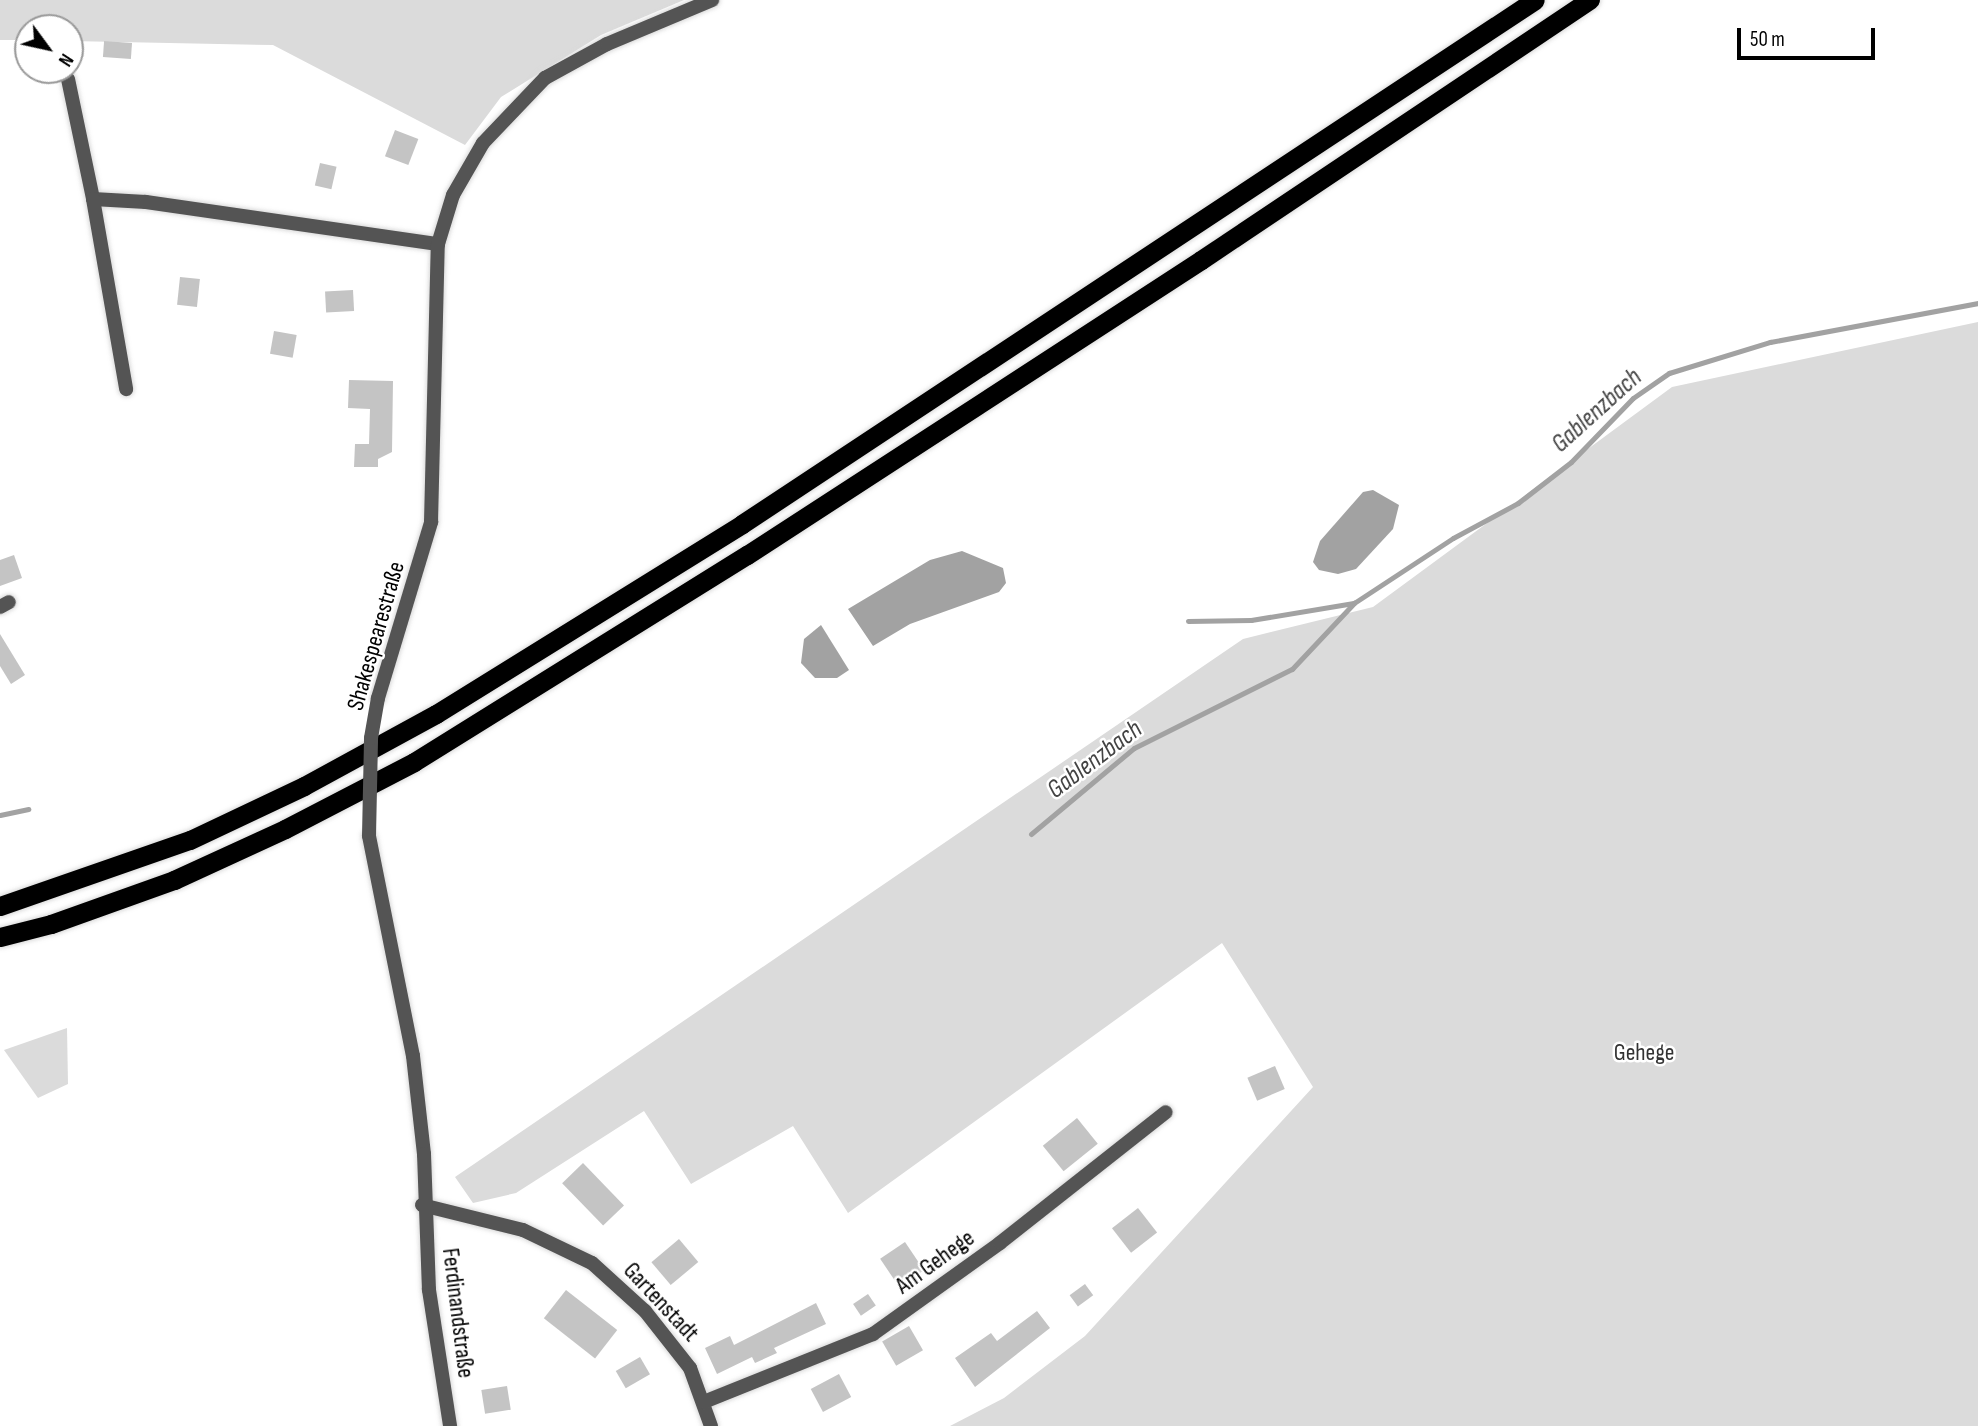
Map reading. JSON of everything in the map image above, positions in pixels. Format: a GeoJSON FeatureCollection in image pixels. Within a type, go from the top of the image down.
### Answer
{"type":"FeatureCollection","features":[{"type":"Feature","properties":{"kind":"highway"},"geometry":{"type":"LineString","coordinates":[[0,906],[190,840],[304,786],[436,714],[765,509],[1535,0]]}},
{"type":"Feature","properties":{"kind":"highway"},"geometry":{"type":"LineString","coordinates":[[0,937],[51,924],[174,880],[285,829],[414,762],[771,540],[1590,0]]}},
{"type":"Feature","properties":{"kind":"street","name":"Shakespearestraße"},"geometry":{"type":"LineString","coordinates":[[422,1205],[424,1154],[413,1056],[369,836],[370,750],[378,698],[431,522],[438,244],[443,219],[467,169],[521,99],[574,60],[712,0]]}},
{"type":"Feature","properties":{"kind":"street"},"geometry":{"type":"LineString","coordinates":[[69,84],[93,200],[126,389]]}},
{"type":"Feature","properties":{"kind":"street"},"geometry":{"type":"LineString","coordinates":[[93,200],[146,202],[438,244]]}},
{"type":"Feature","properties":{"kind":"street","name":"Am Gehege"},"geometry":{"type":"LineString","coordinates":[[704,1402],[873,1334],[1000,1244],[1166,1112]]}},
{"type":"Feature","properties":{"kind":"street","name":"Gartenstadt"},"geometry":{"type":"LineString","coordinates":[[422,1205],[523,1230],[592,1264],[645,1311],[690,1368],[711,1426]]}},
{"type":"Feature","properties":{"kind":"street","name":"Ferdinandstraße"},"geometry":{"type":"LineString","coordinates":[[422,1205],[429,1290],[450,1426]]}},
{"type":"Feature","properties":{"kind":"green space"},"geometry":{"type":"Polygon","coordinates":[[[0,0],[684,0],[601,35],[501,97],[465,145],[273,45],[84,41],[84,14],[14,14],[14,40],[0,40],[0,0]]]}},
{"type":"Feature","properties":{"kind":"green space","name":"Gehege"},"geometry":{"type":"Polygon","coordinates":[[[1978,322],[1978,1426],[950,1426],[1004,1398],[1085,1336],[1313,1087],[1222,943],[848,1213],[793,1126],[691,1184],[644,1111],[516,1193],[473,1203],[455,1177],[1243,639],[1373,607],[1672,387],[1978,322]]]}},
{"type":"Feature","properties":{"kind":"green space"},"geometry":{"type":"Polygon","coordinates":[[[67,1028],[68,1084],[38,1098],[4,1050],[67,1028]]]}},
{"type":"Feature","properties":{"kind":"shaded area"},"geometry":{"type":"Polygon","coordinates":[[[1373,490],[1399,505],[1393,529],[1356,569],[1338,574],[1319,570],[1313,562],[1320,541],[1363,492],[1373,490]]]}},
{"type":"Feature","properties":{"kind":"shaded area"},"geometry":{"type":"Polygon","coordinates":[[[962,551],[1003,568],[1006,583],[999,592],[910,624],[873,646],[848,609],[930,560],[962,551]]]}},
{"type":"Feature","properties":{"kind":"shaded area"},"geometry":{"type":"Polygon","coordinates":[[[821,625],[849,670],[837,678],[815,678],[801,663],[804,639],[821,625]]]}},
{"type":"Feature","properties":{"kind":"building"},"geometry":{"type":"Polygon","coordinates":[[[104,41],[132,43],[131,59],[103,57],[104,41]]]}},
{"type":"Feature","properties":{"kind":"building"},"geometry":{"type":"Polygon","coordinates":[[[395,130],[418,139],[408,165],[385,156],[395,130]]]}},
{"type":"Feature","properties":{"kind":"building"},"geometry":{"type":"Polygon","coordinates":[[[320,163],[337,167],[331,189],[315,185],[320,163]]]}},
{"type":"Feature","properties":{"kind":"building"},"geometry":{"type":"Polygon","coordinates":[[[180,277],[200,279],[197,307],[177,305],[180,277]]]}},
{"type":"Feature","properties":{"kind":"building"},"geometry":{"type":"Polygon","coordinates":[[[353,290],[354,311],[326,312],[325,291],[353,290]]]}},
{"type":"Feature","properties":{"kind":"building"},"geometry":{"type":"Polygon","coordinates":[[[274,331],[297,335],[293,358],[270,354],[274,331]]]}},
{"type":"Feature","properties":{"kind":"building"},"geometry":{"type":"Polygon","coordinates":[[[349,380],[393,381],[392,452],[378,459],[378,467],[354,467],[355,444],[369,444],[370,409],[348,408],[349,380]]]}},
{"type":"Feature","properties":{"kind":"building"},"geometry":{"type":"Polygon","coordinates":[[[14,555],[22,578],[0,586],[0,560],[14,555]]]}},
{"type":"Feature","properties":{"kind":"building"},"geometry":{"type":"Polygon","coordinates":[[[0,634],[25,675],[11,684],[0,666],[0,634]]]}},
{"type":"Feature","properties":{"kind":"building"},"geometry":{"type":"Polygon","coordinates":[[[1275,1066],[1285,1089],[1257,1101],[1247,1078],[1275,1066]]]}},
{"type":"Feature","properties":{"kind":"building"},"geometry":{"type":"Polygon","coordinates":[[[1077,1118],[1098,1144],[1064,1171],[1043,1146],[1077,1118]]]}},
{"type":"Feature","properties":{"kind":"building"},"geometry":{"type":"Polygon","coordinates":[[[583,1163],[624,1205],[603,1226],[562,1183],[583,1163]]]}},
{"type":"Feature","properties":{"kind":"building"},"geometry":{"type":"Polygon","coordinates":[[[1138,1208],[1157,1232],[1131,1253],[1112,1228],[1138,1208]]]}},
{"type":"Feature","properties":{"kind":"building"},"geometry":{"type":"Polygon","coordinates":[[[679,1239],[698,1262],[671,1285],[651,1262],[679,1239]]]}},
{"type":"Feature","properties":{"kind":"building"},"geometry":{"type":"Polygon","coordinates":[[[905,1242],[924,1270],[899,1287],[880,1259],[905,1242]]]}},
{"type":"Feature","properties":{"kind":"building"},"geometry":{"type":"Polygon","coordinates":[[[1085,1284],[1093,1295],[1078,1306],[1070,1295],[1085,1284]]]}},
{"type":"Feature","properties":{"kind":"building"},"geometry":{"type":"Polygon","coordinates":[[[566,1290],[617,1330],[595,1358],[544,1318],[566,1290]]]}},
{"type":"Feature","properties":{"kind":"building"},"geometry":{"type":"Polygon","coordinates":[[[868,1294],[876,1306],[861,1316],[853,1304],[868,1294]]]}},
{"type":"Feature","properties":{"kind":"building"},"geometry":{"type":"Polygon","coordinates":[[[816,1303],[826,1324],[774,1348],[777,1353],[755,1363],[752,1357],[717,1374],[705,1348],[730,1336],[734,1345],[816,1303]]]}},
{"type":"Feature","properties":{"kind":"building"},"geometry":{"type":"Polygon","coordinates":[[[1037,1311],[1050,1328],[975,1387],[955,1358],[991,1333],[997,1341],[1037,1311]]]}},
{"type":"Feature","properties":{"kind":"building"},"geometry":{"type":"Polygon","coordinates":[[[909,1326],[923,1350],[896,1366],[882,1342],[909,1326]]]}},
{"type":"Feature","properties":{"kind":"building"},"geometry":{"type":"Polygon","coordinates":[[[640,1357],[650,1374],[626,1388],[616,1371],[640,1357]]]}},
{"type":"Feature","properties":{"kind":"building"},"geometry":{"type":"Polygon","coordinates":[[[839,1374],[851,1397],[823,1412],[811,1389],[839,1374]]]}},
{"type":"Feature","properties":{"kind":"building"},"geometry":{"type":"Polygon","coordinates":[[[507,1386],[511,1410],[485,1414],[481,1390],[507,1386]]]}},
{"type":"Feature","properties":{"kind":"waterway","name":"Gablenzbach"},"geometry":{"type":"LineString","coordinates":[[1031,834],[1134,748],[1292,669],[1354,603],[1453,538],[1518,503],[1571,462],[1633,398],[1669,373],[1770,342],[1978,303]]}},
{"type":"Feature","properties":{"kind":"waterway","name":"Gablenzbach"},"geometry":{"type":"LineString","coordinates":[[1188,621],[1251,620],[1354,603]]}},
{"type":"Feature","properties":{"kind":"waterway"},"geometry":{"type":"LineString","coordinates":[[0,815],[28,809]]}}]}
